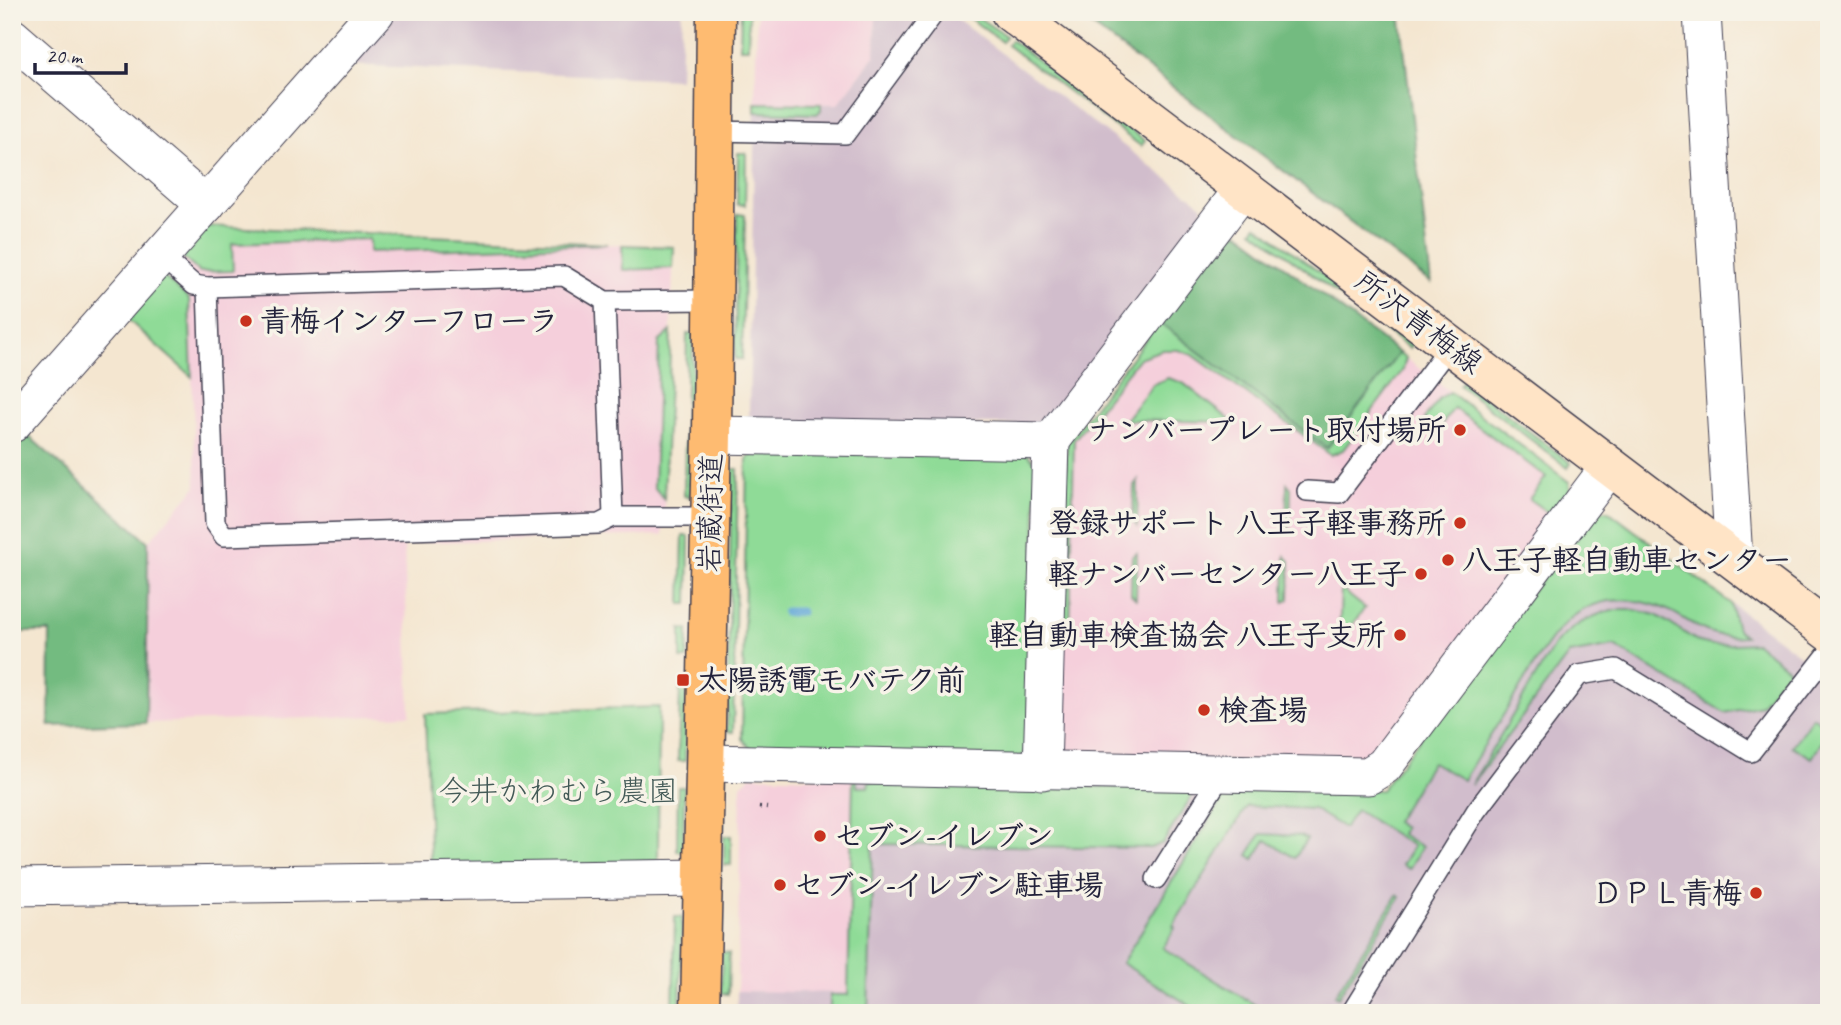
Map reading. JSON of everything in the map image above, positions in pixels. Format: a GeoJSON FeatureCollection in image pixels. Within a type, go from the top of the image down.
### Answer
{"type":"FeatureCollection","features":[{"type":"Feature","properties":{"kind":"main road","name":"岩蔵街道"},"geometry":{"type":"LineString","coordinates":[[700,1013],[712,435],[716,12]]}},
{"type":"Feature","properties":{"kind":"main road","name":"所沢青梅線"},"geometry":{"type":"LineString","coordinates":[[1010,12],[1829,632]]}},
{"type":"Feature","properties":{"kind":"street"},"geometry":{"type":"LineString","coordinates":[[12,424],[376,12]]}},
{"type":"Feature","properties":{"kind":"street"},"geometry":{"type":"LineString","coordinates":[[1702,12],[1734,560]]}},
{"type":"Feature","properties":{"kind":"street"},"geometry":{"type":"LineString","coordinates":[[12,37],[205,205]]}},
{"type":"Feature","properties":{"kind":"street"},"geometry":{"type":"LineString","coordinates":[[1042,771],[1051,442],[1243,189]]}},
{"type":"Feature","properties":{"kind":"street"},"geometry":{"type":"LineString","coordinates":[[712,435],[1051,442]]}},
{"type":"Feature","properties":{"kind":"street"},"geometry":{"type":"LineString","coordinates":[[706,763],[1358,777],[1377,773],[1610,466]]}},
{"type":"Feature","properties":{"kind":"street"},"geometry":{"type":"LineString","coordinates":[[12,887],[703,878]]}},
{"type":"Feature","properties":{"kind":"lane"},"geometry":{"type":"LineString","coordinates":[[715,131],[845,134],[935,12]]}},
{"type":"Feature","properties":{"kind":"lane"},"geometry":{"type":"LineString","coordinates":[[161,256],[194,285],[207,287],[564,276],[605,301],[713,300]]}},
{"type":"Feature","properties":{"kind":"lane"},"geometry":{"type":"LineString","coordinates":[[207,287],[215,523],[225,536],[599,524],[613,517],[710,517]]}},
{"type":"Feature","properties":{"kind":"lane"},"geometry":{"type":"LineString","coordinates":[[605,301],[613,517]]}},
{"type":"Feature","properties":{"kind":"lane"},"geometry":{"type":"LineString","coordinates":[[1307,492],[1339,493],[1450,346]]}},
{"type":"Feature","properties":{"kind":"lane"},"geometry":{"type":"LineString","coordinates":[[1350,1013],[1476,811],[1579,675],[1616,668],[1751,752],[1829,652]]}},
{"type":"Feature","properties":{"kind":"lane"},"geometry":{"type":"LineString","coordinates":[[1156,879],[1222,774]]}},
{"type":"Feature","properties":{"kind":"path"},"geometry":{"type":"LineString","coordinates":[[758,807],[767,808]]}},
{"type":"Feature","properties":{"kind":"shaded area"},"geometry":{"type":"Polygon","coordinates":[[[394,12],[682,12],[680,79],[347,65],[394,12]]]}},
{"type":"Feature","properties":{"kind":"shaded area"},"geometry":{"type":"Polygon","coordinates":[[[757,12],[876,12],[875,55],[838,104],[755,103],[757,12]]]}},
{"type":"Feature","properties":{"kind":"shaded area"},"geometry":{"type":"Polygon","coordinates":[[[876,12],[947,12],[1202,205],[1204,218],[1048,424],[759,424],[749,414],[755,103],[838,104],[875,55],[876,12]]]}},
{"type":"Feature","properties":{"kind":"shaded area"},"geometry":{"type":"Polygon","coordinates":[[[205,226],[674,247],[663,535],[404,543],[410,715],[146,723],[148,542],[196,487],[192,377],[125,317],[205,226]]]}},
{"type":"Feature","properties":{"kind":"shaded area"},"geometry":{"type":"Polygon","coordinates":[[[1159,322],[1327,448],[1399,353],[1569,482],[1571,495],[1374,757],[1361,764],[1067,757],[1057,748],[1063,456],[1159,322]]]}},
{"type":"Feature","properties":{"kind":"shaded area","name":"ＤＰＬ青梅"},"geometry":{"type":"Polygon","coordinates":[[[1607,510],[1829,677],[1829,1013],[737,1013],[737,991],[847,993],[852,779],[1381,790],[1593,511],[1607,510]]]}},
{"type":"Feature","properties":{"kind":"shaded area","name":"セブン-イレブン駐車場"},"geometry":{"type":"Polygon","coordinates":[[[751,776],[852,779],[847,994],[737,991],[741,785],[751,776]]]}},
{"type":"Feature","properties":{"kind":"green space"},"geometry":{"type":"Polygon","coordinates":[[[741,12],[749,12],[748,48],[740,48],[741,12]]]}},
{"type":"Feature","properties":{"kind":"green space"},"geometry":{"type":"Polygon","coordinates":[[[970,12],[1006,36],[1002,42],[967,16],[970,12]]]}},
{"type":"Feature","properties":{"kind":"green space"},"geometry":{"type":"Polygon","coordinates":[[[1074,12],[1400,12],[1431,283],[1074,12]]]}},
{"type":"Feature","properties":{"kind":"green space"},"geometry":{"type":"Polygon","coordinates":[[[1011,40],[1145,141],[1141,146],[1007,45],[1011,40]]]}},
{"type":"Feature","properties":{"kind":"green space"},"geometry":{"type":"Polygon","coordinates":[[[755,103],[821,104],[821,110],[817,114],[755,112],[755,103]]]}},
{"type":"Feature","properties":{"kind":"green space"},"geometry":{"type":"Polygon","coordinates":[[[738,153],[746,153],[745,205],[737,204],[738,153]]]}},
{"type":"Feature","properties":{"kind":"green space"},"geometry":{"type":"Polygon","coordinates":[[[737,214],[745,215],[742,359],[735,359],[737,214]]]}},
{"type":"Feature","properties":{"kind":"green space"},"geometry":{"type":"Polygon","coordinates":[[[1257,225],[1413,343],[1409,348],[1253,230],[1257,225]]]}},
{"type":"Feature","properties":{"kind":"green space"},"geometry":{"type":"Polygon","coordinates":[[[205,226],[607,244],[369,252],[369,239],[232,244],[233,271],[199,272],[181,256],[205,226]]]}},
{"type":"Feature","properties":{"kind":"green space"},"geometry":{"type":"Polygon","coordinates":[[[1239,232],[1399,353],[1327,448],[1159,322],[1226,234],[1239,232]]]}},
{"type":"Feature","properties":{"kind":"green space"},"geometry":{"type":"Polygon","coordinates":[[[622,245],[674,247],[673,268],[623,270],[622,245]]]}},
{"type":"Feature","properties":{"kind":"green space"},"geometry":{"type":"Polygon","coordinates":[[[162,275],[189,299],[192,377],[126,318],[162,275]]]}},
{"type":"Feature","properties":{"kind":"green space"},"geometry":{"type":"Polygon","coordinates":[[[1159,322],[1327,448],[1399,353],[1406,358],[1403,370],[1343,450],[1331,455],[1193,355],[1178,350],[1162,350],[1139,358],[1074,440],[1070,638],[1059,637],[1067,442],[1159,322]]]}},
{"type":"Feature","properties":{"kind":"green space"},"geometry":{"type":"Polygon","coordinates":[[[671,331],[664,499],[654,487],[659,342],[671,331]]]}},
{"type":"Feature","properties":{"kind":"green space"},"geometry":{"type":"Polygon","coordinates":[[[687,334],[693,334],[690,497],[684,496],[687,334]]]}},
{"type":"Feature","properties":{"kind":"green space"},"geometry":{"type":"Polygon","coordinates":[[[1168,378],[1183,383],[1233,422],[1125,420],[1153,384],[1168,378]]]}},
{"type":"Feature","properties":{"kind":"green space"},"geometry":{"type":"Polygon","coordinates":[[[1463,381],[1571,463],[1568,468],[1459,385],[1463,381]]]}},
{"type":"Feature","properties":{"kind":"green space"},"geometry":{"type":"Polygon","coordinates":[[[1450,392],[1569,482],[1571,495],[1551,515],[1529,499],[1546,477],[1454,408],[1438,430],[1424,419],[1440,398],[1450,392]]]}},
{"type":"Feature","properties":{"kind":"green space"},"geometry":{"type":"Polygon","coordinates":[[[23,431],[148,542],[146,723],[49,726],[50,632],[12,632],[12,443],[23,431]]]}},
{"type":"Feature","properties":{"kind":"green space"},"geometry":{"type":"Polygon","coordinates":[[[759,448],[1027,454],[1037,464],[1031,747],[1020,758],[753,751],[742,739],[747,459],[759,448]]]}},
{"type":"Feature","properties":{"kind":"green space"},"geometry":{"type":"Polygon","coordinates":[[[732,469],[738,469],[733,732],[727,732],[732,469]]]}},
{"type":"Feature","properties":{"kind":"green space"},"geometry":{"type":"Polygon","coordinates":[[[1138,480],[1137,526],[1133,521],[1134,485],[1138,480]]]}},
{"type":"Feature","properties":{"kind":"green space"},"geometry":{"type":"Polygon","coordinates":[[[1287,483],[1291,488],[1290,526],[1286,529],[1287,483]]]}},
{"type":"Feature","properties":{"kind":"green space"},"geometry":{"type":"Polygon","coordinates":[[[1607,510],[1730,603],[1737,629],[1745,636],[1729,636],[1704,630],[1664,608],[1651,604],[1625,600],[1603,602],[1584,609],[1568,621],[1541,653],[1463,780],[1432,762],[1395,822],[1404,828],[1401,834],[1422,847],[1409,869],[1402,865],[1413,846],[1356,810],[1344,828],[1313,809],[1247,806],[1173,926],[1175,928],[1163,948],[1268,1013],[1202,1013],[1122,963],[1229,788],[1381,790],[1593,511],[1607,510]]]}},
{"type":"Feature","properties":{"kind":"green space"},"geometry":{"type":"Polygon","coordinates":[[[683,536],[689,536],[688,604],[681,604],[683,536]]]}},
{"type":"Feature","properties":{"kind":"green space"},"geometry":{"type":"Polygon","coordinates":[[[1137,553],[1136,599],[1131,594],[1132,556],[1137,553]]]}},
{"type":"Feature","properties":{"kind":"green space"},"geometry":{"type":"Polygon","coordinates":[[[1285,556],[1290,561],[1289,599],[1284,602],[1285,556]]]}},
{"type":"Feature","properties":{"kind":"green space"},"geometry":{"type":"Polygon","coordinates":[[[1341,589],[1365,608],[1339,642],[1341,589]]]}},
{"type":"Feature","properties":{"kind":"green space"},"geometry":{"type":"Polygon","coordinates":[[[1612,610],[1635,610],[1656,615],[1699,642],[1712,645],[1756,643],[1789,669],[1761,705],[1725,713],[1614,646],[1569,654],[1471,785],[1555,644],[1581,623],[1612,610]]]}},
{"type":"Feature","properties":{"kind":"green space"},"geometry":{"type":"Polygon","coordinates":[[[681,629],[688,630],[687,659],[681,659],[681,629]]]}},
{"type":"Feature","properties":{"kind":"green space"},"geometry":{"type":"Polygon","coordinates":[[[680,686],[686,686],[685,761],[678,761],[680,686]]]}},
{"type":"Feature","properties":{"kind":"green space","name":"今井かわむら農園"},"geometry":{"type":"Polygon","coordinates":[[[659,707],[658,861],[431,872],[425,714],[659,707]]]}},
{"type":"Feature","properties":{"kind":"green space"},"geometry":{"type":"Polygon","coordinates":[[[1813,717],[1829,730],[1812,758],[1792,746],[1813,717]]]}},
{"type":"Feature","properties":{"kind":"green space"},"geometry":{"type":"Polygon","coordinates":[[[853,780],[857,780],[857,787],[868,787],[869,781],[1196,789],[1163,843],[1151,848],[873,844],[868,1013],[830,1013],[830,995],[848,995],[853,780]]]}},
{"type":"Feature","properties":{"kind":"green space"},"geometry":{"type":"Polygon","coordinates":[[[678,787],[684,787],[683,852],[677,851],[678,787]]]}},
{"type":"Feature","properties":{"kind":"green space"},"geometry":{"type":"Polygon","coordinates":[[[1261,834],[1301,836],[1307,839],[1295,858],[1266,840],[1254,859],[1248,855],[1261,834]]]}},
{"type":"Feature","properties":{"kind":"green space"},"geometry":{"type":"Polygon","coordinates":[[[724,836],[731,836],[731,865],[724,865],[724,836]]]}},
{"type":"Feature","properties":{"kind":"green space"},"geometry":{"type":"Polygon","coordinates":[[[1397,895],[1400,897],[1338,997],[1335,995],[1397,895]]]}},
{"type":"Feature","properties":{"kind":"green space"},"geometry":{"type":"Polygon","coordinates":[[[675,917],[682,917],[680,1013],[673,1013],[675,917]]]}},
{"type":"Feature","properties":{"kind":"green space"},"geometry":{"type":"Polygon","coordinates":[[[722,952],[729,953],[728,994],[721,993],[722,952]]]}},
{"type":"Feature","properties":{"kind":"waterway"},"geometry":{"type":"LineString","coordinates":[[786,612],[800,612]]}},
{"type":"Feature","properties":{"kind":"waterway"},"geometry":{"type":"LineString","coordinates":[[778,687],[786,680],[799,680]]}},
{"type":"Feature","properties":{"kind":"place","name":"青梅インターフローラ"},"geometry":{"type":"Point","coordinates":[246,321]}},
{"type":"Feature","properties":{"kind":"place","name":"ナンバープレート取付場所"},"geometry":{"type":"Point","coordinates":[1460,430]}},
{"type":"Feature","properties":{"kind":"place","name":"登録サポート 八王子軽事務所"},"geometry":{"type":"Point","coordinates":[1460,523]}},
{"type":"Feature","properties":{"kind":"place","name":"八王子軽自動車センター"},"geometry":{"type":"Point","coordinates":[1448,560]}},
{"type":"Feature","properties":{"kind":"place","name":"軽ナンバーセンター八王子"},"geometry":{"type":"Point","coordinates":[1421,574]}},
{"type":"Feature","properties":{"kind":"place","name":"軽自動車検査協会 八王子支所"},"geometry":{"type":"Point","coordinates":[1400,635]}},
{"type":"Feature","properties":{"kind":"place","name":"太陽誘電モバテク前"},"geometry":{"type":"Point","coordinates":[683,680]}},
{"type":"Feature","properties":{"kind":"place","name":"検査場"},"geometry":{"type":"Point","coordinates":[1204,710]}},
{"type":"Feature","properties":{"kind":"place","name":"セブン-イレブン"},"geometry":{"type":"Point","coordinates":[820,836]}},
{"type":"Feature","properties":{"kind":"place","name":"セブン-イレブン駐車場"},"geometry":{"type":"Point","coordinates":[780,885]}},
{"type":"Feature","properties":{"kind":"place","name":"ＤＰＬ青梅"},"geometry":{"type":"Point","coordinates":[1756,893]}}]}
